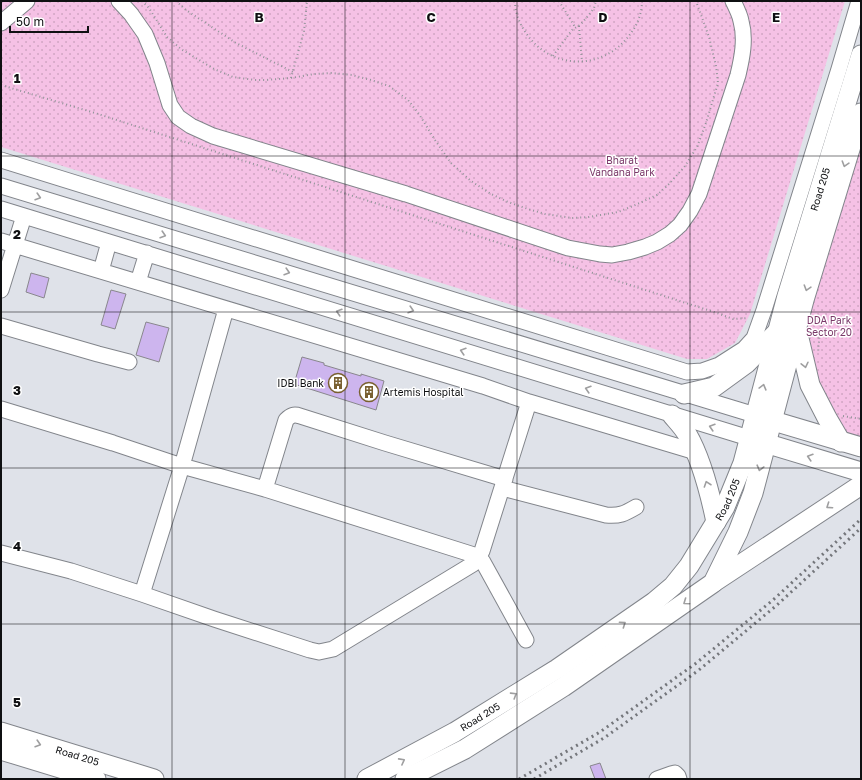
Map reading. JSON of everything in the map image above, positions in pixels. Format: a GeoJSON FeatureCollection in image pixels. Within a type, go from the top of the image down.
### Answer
{"type":"FeatureCollection","features":[{"type":"Feature","properties":{"kind":"main road","name":"Road 205"},"geometry":{"type":"LineString","coordinates":[[764,418],[778,331],[787,296],[861,55]]}},
{"type":"Feature","properties":{"kind":"main road","name":"Road 205"},"geometry":{"type":"LineString","coordinates":[[405,779],[465,749],[563,687],[713,583],[738,532],[750,500],[758,441],[764,418],[798,320],[857,139],[861,113]]}},
{"type":"Feature","properties":{"kind":"main road"},"geometry":{"type":"LineString","coordinates":[[798,320],[810,385],[827,418],[855,444]]}},
{"type":"Feature","properties":{"kind":"main road"},"geometry":{"type":"LineString","coordinates":[[684,394],[714,387],[747,363],[778,331]]}},
{"type":"Feature","properties":{"kind":"main road"},"geometry":{"type":"LineString","coordinates":[[672,414],[686,433],[696,452],[711,496],[716,522]]}},
{"type":"Feature","properties":{"kind":"main road"},"geometry":{"type":"LineString","coordinates":[[764,418],[855,444]]}},
{"type":"Feature","properties":{"kind":"main road","name":"Road 205"},"geometry":{"type":"LineString","coordinates":[[367,779],[455,732],[557,669],[654,602],[673,586],[689,566],[725,507],[743,464],[758,441]]}},
{"type":"Feature","properties":{"kind":"main road"},"geometry":{"type":"LineString","coordinates":[[758,441],[861,472]]}},
{"type":"Feature","properties":{"kind":"main road"},"geometry":{"type":"LineString","coordinates":[[713,583],[861,485]]}},
{"type":"Feature","properties":{"kind":"main road","name":"Road 205"},"geometry":{"type":"LineString","coordinates":[[1,732],[154,779]]}},
{"type":"Feature","properties":{"kind":"main road","name":"Road 205"},"geometry":{"type":"LineString","coordinates":[[1,750],[55,772],[96,779]]}},
{"type":"Feature","properties":{"kind":"street"},"geometry":{"type":"LineString","coordinates":[[1,23],[26,1]]}},
{"type":"Feature","properties":{"kind":"street"},"geometry":{"type":"LineString","coordinates":[[119,1],[131,14],[145,34],[157,63],[170,105],[178,117],[191,126],[213,136],[406,194],[568,248],[612,255],[645,247],[670,234],[680,225],[699,194],[738,75],[742,55],[743,35],[741,21],[733,1]]}},
{"type":"Feature","properties":{"kind":"street"},"geometry":{"type":"LineString","coordinates":[[1,160],[687,372],[702,371],[719,365],[744,349],[754,338],[837,76],[859,1]]}},
{"type":"Feature","properties":{"kind":"street"},"geometry":{"type":"LineString","coordinates":[[1,186],[764,418]]}},
{"type":"Feature","properties":{"kind":"street"},"geometry":{"type":"LineString","coordinates":[[1,209],[758,441]]}},
{"type":"Feature","properties":{"kind":"street"},"geometry":{"type":"LineString","coordinates":[[1,290],[8,243],[24,216]]}},
{"type":"Feature","properties":{"kind":"street"},"geometry":{"type":"LineString","coordinates":[[101,271],[109,242]]}},
{"type":"Feature","properties":{"kind":"street"},"geometry":{"type":"LineString","coordinates":[[8,243],[483,386],[529,402],[696,452]]}},
{"type":"Feature","properties":{"kind":"street"},"geometry":{"type":"LineString","coordinates":[[138,282],[147,254]]}},
{"type":"Feature","properties":{"kind":"street"},"geometry":{"type":"LineString","coordinates":[[142,594],[182,466],[226,309]]}},
{"type":"Feature","properties":{"kind":"street"},"geometry":{"type":"LineString","coordinates":[[1,326],[129,362]]}},
{"type":"Feature","properties":{"kind":"street"},"geometry":{"type":"LineString","coordinates":[[1,553],[71,571],[310,650],[319,652],[333,649],[473,564],[479,557],[529,402]]}},
{"type":"Feature","properties":{"kind":"street"},"geometry":{"type":"LineString","coordinates":[[1,409],[113,443],[182,466],[265,488],[479,557],[526,640]]}},
{"type":"Feature","properties":{"kind":"street"},"geometry":{"type":"LineString","coordinates":[[265,488],[286,420],[290,416],[295,415],[606,515],[616,516],[636,507]]}},
{"type":"Feature","properties":{"kind":"street"},"geometry":{"type":"LineString","coordinates":[[832,464],[855,444]]}},
{"type":"Feature","properties":{"kind":"street"},"geometry":{"type":"LineString","coordinates":[[657,779],[675,773],[679,779]]}},
{"type":"Feature","properties":{"kind":"path"},"geometry":{"type":"LineString","coordinates":[[142,1],[149,8],[167,37],[182,49],[214,69],[233,77],[266,80],[331,73],[352,75],[389,86],[408,100],[419,114],[450,163],[471,182],[508,202],[545,214],[572,218],[589,217],[618,212],[657,195],[681,170],[697,147],[718,83],[716,66],[709,37],[696,1]]}},
{"type":"Feature","properties":{"kind":"path"},"geometry":{"type":"LineString","coordinates":[[176,1],[186,10],[236,43],[292,72]]}},
{"type":"Feature","properties":{"kind":"path"},"geometry":{"type":"LineString","coordinates":[[291,78],[304,31],[307,1]]}},
{"type":"Feature","properties":{"kind":"path"},"geometry":{"type":"LineString","coordinates":[[515,1],[522,28],[538,47],[560,59],[582,62],[608,55],[627,39],[639,18],[642,1]]}},
{"type":"Feature","properties":{"kind":"path"},"geometry":{"type":"LineString","coordinates":[[560,1],[576,28]]}},
{"type":"Feature","properties":{"kind":"path"},"geometry":{"type":"LineString","coordinates":[[553,56],[572,30],[579,26],[594,8],[596,1]]}},
{"type":"Feature","properties":{"kind":"path"},"geometry":{"type":"LineString","coordinates":[[579,26],[582,62]]}},
{"type":"Feature","properties":{"kind":"path"},"geometry":{"type":"LineString","coordinates":[[1,84],[702,308],[733,320],[754,317],[764,310]]}},
{"type":"Feature","properties":{"kind":"path"},"geometry":{"type":"LineString","coordinates":[[798,320],[822,319],[818,353]]}},
{"type":"Feature","properties":{"kind":"path"},"geometry":{"type":"LineString","coordinates":[[839,412],[843,417],[861,419]]}},
{"type":"Feature","properties":{"kind":"green space","name":"Bharat Vandana Park"},"geometry":{"type":"Polygon","coordinates":[[[1,1],[845,1],[750,314],[735,343],[707,359],[687,359],[1,147],[1,1]]]}},
{"type":"Feature","properties":{"kind":"green space","name":"DDA Park Sector 20"},"geometry":{"type":"Polygon","coordinates":[[[861,128],[861,441],[855,446],[827,418],[797,327],[861,128]]]}},
{"type":"Feature","properties":{"kind":"building"},"geometry":{"type":"Polygon","coordinates":[[[31,273],[49,278],[44,298],[26,292],[31,273]]]}},
{"type":"Feature","properties":{"kind":"building"},"geometry":{"type":"Polygon","coordinates":[[[111,290],[126,294],[115,329],[101,325],[111,290]]]}},
{"type":"Feature","properties":{"kind":"building"},"geometry":{"type":"Polygon","coordinates":[[[146,322],[169,328],[159,362],[136,355],[146,322]]]}},
{"type":"Feature","properties":{"kind":"building"},"geometry":{"type":"Polygon","coordinates":[[[302,357],[361,376],[361,374],[384,381],[376,410],[294,384],[302,357]]]}},
{"type":"Feature","properties":{"kind":"building"},"geometry":{"type":"Polygon","coordinates":[[[600,763],[606,779],[595,779],[590,766],[600,763]]]}},
{"type":"Feature","properties":{"kind":"railway"},"geometry":{"type":"LineString","coordinates":[[519,779],[600,732],[695,664],[773,600],[861,519]]}},
{"type":"Feature","properties":{"kind":"railway"},"geometry":{"type":"LineString","coordinates":[[534,779],[604,738],[699,670],[777,605],[861,528]]}},
{"type":"Feature","properties":{"kind":"place","name":"IDBI Bank"},"geometry":{"type":"Point","coordinates":[338,383]}},
{"type":"Feature","properties":{"kind":"place","name":"Artemis Hospital"},"geometry":{"type":"Point","coordinates":[369,392]}}]}
